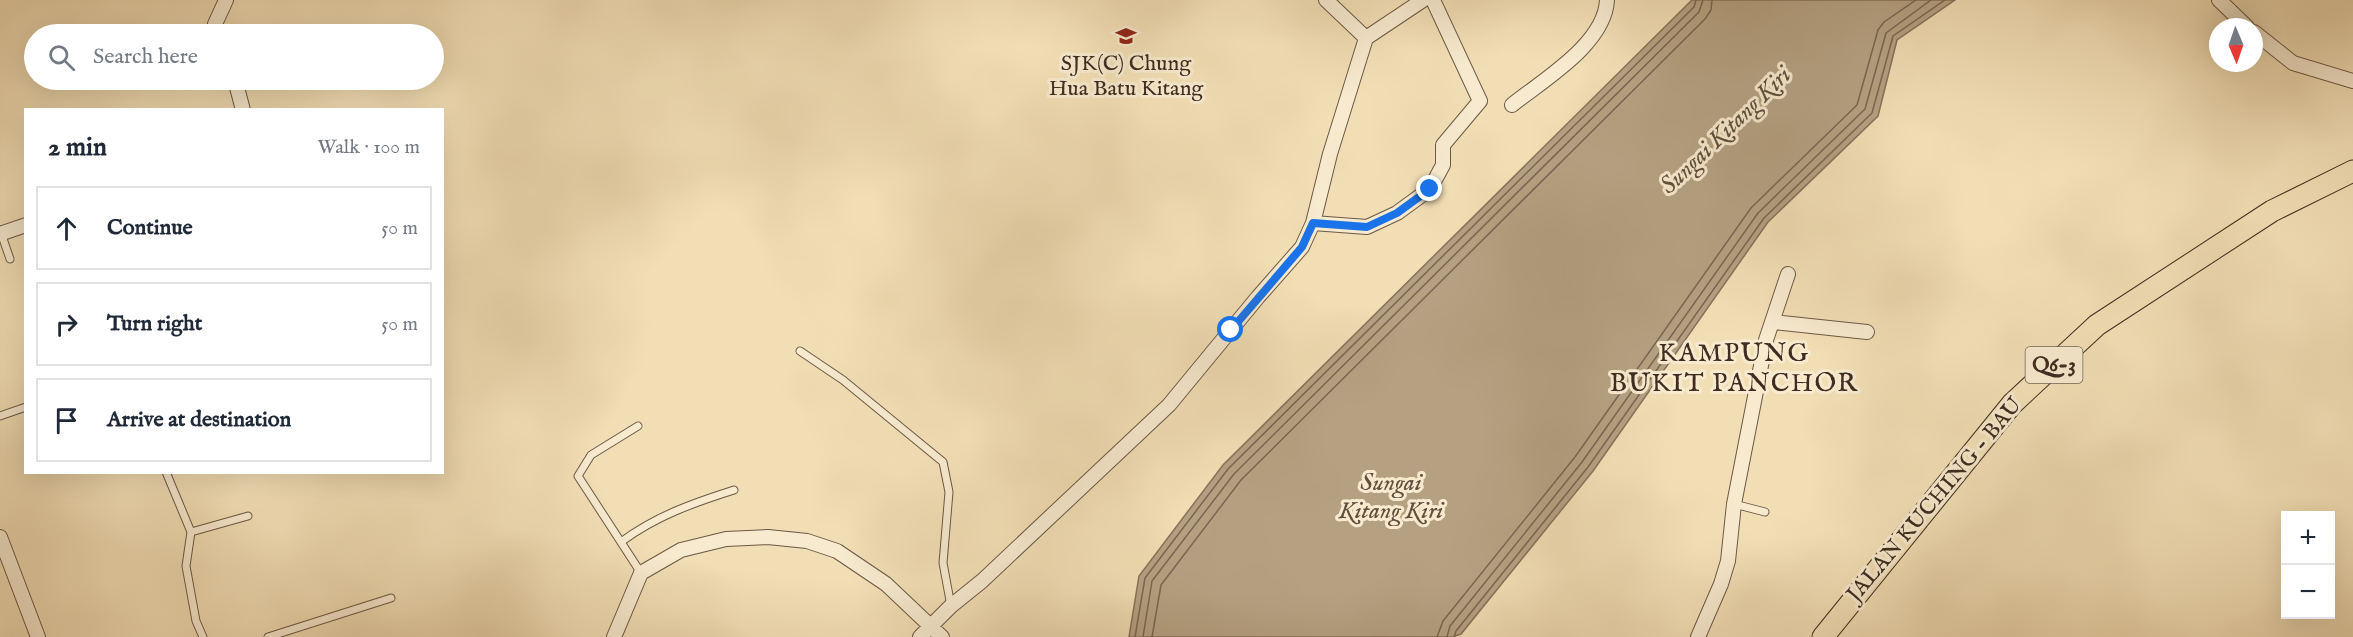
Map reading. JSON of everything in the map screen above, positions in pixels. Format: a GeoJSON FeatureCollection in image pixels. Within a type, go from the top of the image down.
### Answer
{"type":"FeatureCollection","features":[{"type":"Feature","properties":{"kind":"main road","name":"JALAN KUCHING - BAU"},"geometry":{"type":"LineString","coordinates":[[1822,637],[2012,404],[2097,325],[2272,211],[2353,171]]}},
{"type":"Feature","properties":{"kind":"street"},"geometry":{"type":"LineString","coordinates":[[215,24],[226,0]]}},
{"type":"Feature","properties":{"kind":"street"},"geometry":{"type":"LineString","coordinates":[[1326,0],[1366,38]]}},
{"type":"Feature","properties":{"kind":"street"},"geometry":{"type":"LineString","coordinates":[[920,637],[1169,405],[1302,247],[1313,223],[1330,154],[1366,38],[1423,0]]}},
{"type":"Feature","properties":{"kind":"street"},"geometry":{"type":"LineString","coordinates":[[1313,223],[1367,227],[1397,213],[1430,189],[1443,165],[1443,145],[1480,101],[1433,0]]}},
{"type":"Feature","properties":{"kind":"street"},"geometry":{"type":"LineString","coordinates":[[1512,105],[1580,50],[1596,32],[1606,12],[1607,0]]}},
{"type":"Feature","properties":{"kind":"street"},"geometry":{"type":"LineString","coordinates":[[2219,0],[2238,18]]}},
{"type":"Feature","properties":{"kind":"street"},"geometry":{"type":"LineString","coordinates":[[2263,40],[2293,63],[2353,81]]}},
{"type":"Feature","properties":{"kind":"street"},"geometry":{"type":"LineString","coordinates":[[238,90],[242,108]]}},
{"type":"Feature","properties":{"kind":"street"},"geometry":{"type":"LineString","coordinates":[[0,232],[24,226]]}},
{"type":"Feature","properties":{"kind":"street"},"geometry":{"type":"LineString","coordinates":[[1698,637],[1724,576],[1734,504],[1766,340],[1788,274]]}},
{"type":"Feature","properties":{"kind":"street"},"geometry":{"type":"LineString","coordinates":[[1773,322],[1867,333]]}},
{"type":"Feature","properties":{"kind":"street"},"geometry":{"type":"LineString","coordinates":[[0,537],[38,637]]}},
{"type":"Feature","properties":{"kind":"street"},"geometry":{"type":"LineString","coordinates":[[614,637],[640,573],[681,550],[726,539],[768,537],[807,541],[837,551],[886,584],[942,637]]}},
{"type":"Feature","properties":{"kind":"lane"},"geometry":{"type":"LineString","coordinates":[[0,232],[10,259]]}},
{"type":"Feature","properties":{"kind":"lane"},"geometry":{"type":"LineString","coordinates":[[800,351],[843,380],[943,462],[949,492],[943,563],[951,606]]}},
{"type":"Feature","properties":{"kind":"lane"},"geometry":{"type":"LineString","coordinates":[[0,416],[24,408]]}},
{"type":"Feature","properties":{"kind":"lane"},"geometry":{"type":"LineString","coordinates":[[638,426],[591,455],[578,476],[640,573]]}},
{"type":"Feature","properties":{"kind":"lane"},"geometry":{"type":"LineString","coordinates":[[167,474],[191,532],[186,566],[196,621],[203,637]]}},
{"type":"Feature","properties":{"kind":"lane"},"geometry":{"type":"LineString","coordinates":[[621,542],[664,515],[686,505],[734,490]]}},
{"type":"Feature","properties":{"kind":"lane"},"geometry":{"type":"LineString","coordinates":[[1734,504],[1765,512]]}},
{"type":"Feature","properties":{"kind":"lane"},"geometry":{"type":"LineString","coordinates":[[191,532],[248,516]]}},
{"type":"Feature","properties":{"kind":"lane"},"geometry":{"type":"LineString","coordinates":[[268,637],[391,598]]}},
{"type":"Feature","properties":{"kind":"water","name":"Sungai Kitang Kiri"},"geometry":{"type":"Polygon","coordinates":[[[1692,0],[1955,0],[1897,40],[1878,116],[1768,222],[1593,471],[1461,634],[1453,637],[1129,637],[1139,576],[1223,465],[1692,0]]]}},
{"type":"Feature","properties":{"kind":"place","name":"SJK(C) Chung Hua Batu Kitang"},"geometry":{"type":"Point","coordinates":[1126,36]}},
{"type":"Feature","properties":{"kind":"district","name":"KAMPUNG BUKIT PANCHOR"},"geometry":{"type":"Point","coordinates":[1734,368]}},
{"type":"Feature","properties":{"kind":"route"},"geometry":{"type":"LineString","coordinates":[[1231,330],[1302,247],[1313,223],[1367,227],[1397,213],[1430,189]]}}]}
